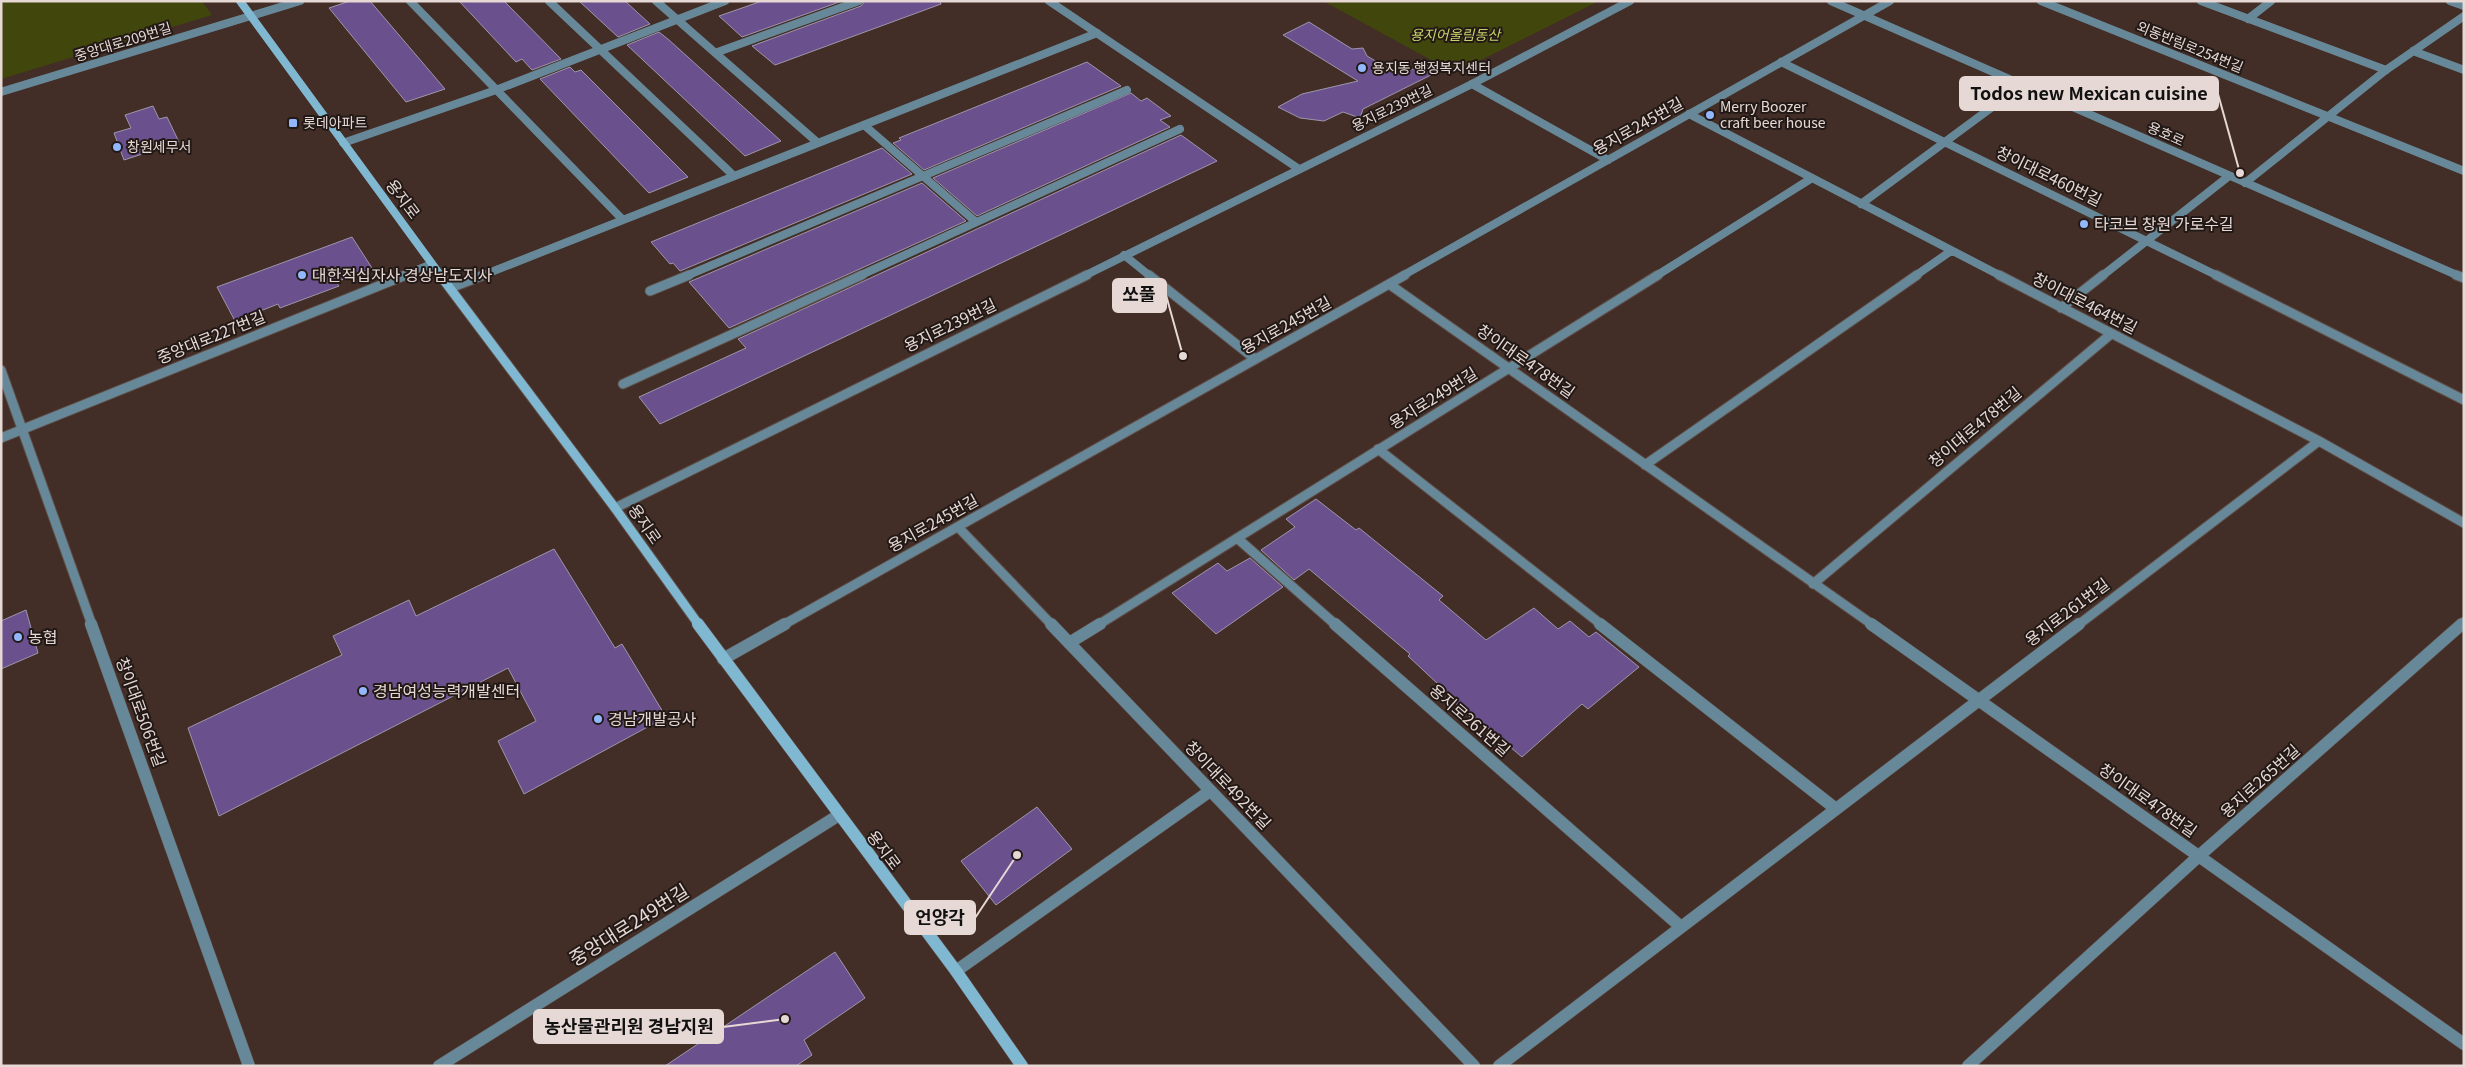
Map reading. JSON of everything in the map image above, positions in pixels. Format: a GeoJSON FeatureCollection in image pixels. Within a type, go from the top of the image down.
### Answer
{"type":"FeatureCollection","features":[{"type":"Feature","properties":{"kind":"main road","name":"용지로"},"geometry":{"type":"LineString","coordinates":[[240,1],[343,144],[615,508],[723,659],[956,971],[1022,1066]]}},
{"type":"Feature","properties":{"kind":"street","name":"중앙대로209번길"},"geometry":{"type":"LineString","coordinates":[[1,92],[300,1]]}},
{"type":"Feature","properties":{"kind":"street"},"geometry":{"type":"LineString","coordinates":[[410,1],[623,220]]}},
{"type":"Feature","properties":{"kind":"street"},"geometry":{"type":"LineString","coordinates":[[549,1],[734,176]]}},
{"type":"Feature","properties":{"kind":"street"},"geometry":{"type":"LineString","coordinates":[[656,1],[818,143]]}},
{"type":"Feature","properties":{"kind":"street"},"geometry":{"type":"LineString","coordinates":[[343,144],[496,90],[725,1]]}},
{"type":"Feature","properties":{"kind":"street"},"geometry":{"type":"LineString","coordinates":[[714,53],[859,1]]}},
{"type":"Feature","properties":{"kind":"street"},"geometry":{"type":"LineString","coordinates":[[1049,1],[1299,169]]}},
{"type":"Feature","properties":{"kind":"street","name":"용지로239번길"},"geometry":{"type":"LineString","coordinates":[[615,508],[1472,84],[1630,1]]}},
{"type":"Feature","properties":{"kind":"street","name":"용호로"},"geometry":{"type":"LineString","coordinates":[[1831,1],[2464,278]]}},
{"type":"Feature","properties":{"kind":"street"},"geometry":{"type":"LineString","coordinates":[[1864,16],[1890,1]]}},
{"type":"Feature","properties":{"kind":"street","name":"외동반림로254번길"},"geometry":{"type":"LineString","coordinates":[[2041,1],[2464,171]]}},
{"type":"Feature","properties":{"kind":"street"},"geometry":{"type":"LineString","coordinates":[[2201,1],[2386,70]]}},
{"type":"Feature","properties":{"kind":"street"},"geometry":{"type":"LineString","coordinates":[[2248,19],[2271,1]]}},
{"type":"Feature","properties":{"kind":"street"},"geometry":{"type":"LineString","coordinates":[[2450,1],[2464,6]]}},
{"type":"Feature","properties":{"kind":"street","name":"용지로245번길"},"geometry":{"type":"LineString","coordinates":[[723,659],[1864,16]]}},
{"type":"Feature","properties":{"kind":"street"},"geometry":{"type":"LineString","coordinates":[[2245,182],[2386,70],[2464,16]]}},
{"type":"Feature","properties":{"kind":"street"},"geometry":{"type":"LineString","coordinates":[[450,288],[1097,33]]}},
{"type":"Feature","properties":{"kind":"street"},"geometry":{"type":"LineString","coordinates":[[2413,51],[2464,70]]}},
{"type":"Feature","properties":{"kind":"street","name":"창이대로460번길"},"geometry":{"type":"LineString","coordinates":[[1781,62],[2147,240],[2464,400]]}},
{"type":"Feature","properties":{"kind":"street"},"geometry":{"type":"LineString","coordinates":[[1472,84],[1608,160]]}},
{"type":"Feature","properties":{"kind":"street"},"geometry":{"type":"LineString","coordinates":[[1861,204],[2022,85]]}},
{"type":"Feature","properties":{"kind":"street"},"geometry":{"type":"LineString","coordinates":[[650,291],[1127,90]]}},
{"type":"Feature","properties":{"kind":"street","name":"창이대로464번길"},"geometry":{"type":"LineString","coordinates":[[1689,114],[2319,441],[2464,523]]}},
{"type":"Feature","properties":{"kind":"street"},"geometry":{"type":"LineString","coordinates":[[864,125],[976,222]]}},
{"type":"Feature","properties":{"kind":"street"},"geometry":{"type":"LineString","coordinates":[[623,384],[1180,129]]}},
{"type":"Feature","properties":{"kind":"street"},"geometry":{"type":"LineString","coordinates":[[2061,308],[2229,176]]}},
{"type":"Feature","properties":{"kind":"street","name":"용지로249번길"},"geometry":{"type":"LineString","coordinates":[[1070,643],[1812,178]]}},
{"type":"Feature","properties":{"kind":"street"},"geometry":{"type":"LineString","coordinates":[[1645,465],[1951,250]]}},
{"type":"Feature","properties":{"kind":"street"},"geometry":{"type":"LineString","coordinates":[[1124,256],[1255,359]]}},
{"type":"Feature","properties":{"kind":"street","name":"중앙대로227번길"},"geometry":{"type":"LineString","coordinates":[[1,438],[432,264]]}},
{"type":"Feature","properties":{"kind":"street","name":"창이대로478번길"},"geometry":{"type":"LineString","coordinates":[[1389,284],[1978,701],[2200,855],[2464,1044]]}},
{"type":"Feature","properties":{"kind":"street","name":"창이대로478번길"},"geometry":{"type":"LineString","coordinates":[[1813,584],[2111,334]]}},
{"type":"Feature","properties":{"kind":"street","name":"창이대로506번길"},"geometry":{"type":"LineString","coordinates":[[1,370],[249,1066]]}},
{"type":"Feature","properties":{"kind":"street","name":"용지로261번길"},"geometry":{"type":"LineString","coordinates":[[1499,1066],[2319,441]]}},
{"type":"Feature","properties":{"kind":"street"},"geometry":{"type":"LineString","coordinates":[[1378,449],[1836,809]]}},
{"type":"Feature","properties":{"kind":"street","name":"창이대로492번길"},"geometry":{"type":"LineString","coordinates":[[958,527],[1474,1066]]}},
{"type":"Feature","properties":{"kind":"street","name":"용지로261번길"},"geometry":{"type":"LineString","coordinates":[[1237,538],[1681,927]]}},
{"type":"Feature","properties":{"kind":"street","name":"용지로265번길"},"geometry":{"type":"LineString","coordinates":[[1968,1066],[2200,855],[2464,622]]}},
{"type":"Feature","properties":{"kind":"street"},"geometry":{"type":"LineString","coordinates":[[956,971],[1210,790]]}},
{"type":"Feature","properties":{"kind":"street","name":"중앙대로249번길"},"geometry":{"type":"LineString","coordinates":[[439,1066],[839,815]]}},
{"type":"Feature","properties":{"kind":"green space"},"geometry":{"type":"Polygon","coordinates":[[[1,1],[202,1],[212,15],[1,79],[1,1]]]}},
{"type":"Feature","properties":{"kind":"green space","name":"용지어울림동산"},"geometry":{"type":"Polygon","coordinates":[[[1323,1],[1599,1],[1455,73],[1323,1]]]}},
{"type":"Feature","properties":{"kind":"building"},"geometry":{"type":"Polygon","coordinates":[[[350,1],[370,1],[445,89],[406,102],[329,8],[350,1]]]}},
{"type":"Feature","properties":{"kind":"building"},"geometry":{"type":"Polygon","coordinates":[[[459,1],[504,1],[561,59],[532,70],[522,59],[516,62],[459,1]]]}},
{"type":"Feature","properties":{"kind":"building"},"geometry":{"type":"Polygon","coordinates":[[[579,1],[625,1],[650,24],[618,37],[579,1]]]}},
{"type":"Feature","properties":{"kind":"building"},"geometry":{"type":"Polygon","coordinates":[[[762,1],[842,1],[742,37],[719,16],[762,1]]]}},
{"type":"Feature","properties":{"kind":"building"},"geometry":{"type":"Polygon","coordinates":[[[865,1],[940,1],[941,4],[775,65],[752,46],[861,6],[865,1]]]}},
{"type":"Feature","properties":{"kind":"building","name":"용지동 행정복지센터"},"geometry":{"type":"Polygon","coordinates":[[[1309,22],[1352,49],[1363,48],[1367,56],[1396,73],[1432,65],[1435,73],[1363,109],[1360,118],[1343,112],[1324,121],[1300,118],[1278,107],[1302,94],[1358,81],[1283,35],[1309,22]]]}},
{"type":"Feature","properties":{"kind":"building"},"geometry":{"type":"Polygon","coordinates":[[[659,32],[781,141],[745,156],[627,45],[659,32]]]}},
{"type":"Feature","properties":{"kind":"building"},"geometry":{"type":"Polygon","coordinates":[[[1087,62],[1121,86],[924,170],[893,143],[901,140],[899,138],[1087,62]]]}},
{"type":"Feature","properties":{"kind":"building"},"geometry":{"type":"Polygon","coordinates":[[[570,67],[575,72],[581,70],[688,177],[649,193],[540,79],[570,67]]]}},
{"type":"Feature","properties":{"kind":"building"},"geometry":{"type":"Polygon","coordinates":[[[1131,93],[1141,101],[1147,98],[1171,116],[1160,120],[1170,127],[977,216],[933,178],[1131,93]]]}},
{"type":"Feature","properties":{"kind":"building"},"geometry":{"type":"Polygon","coordinates":[[[153,106],[159,119],[167,117],[179,142],[124,160],[114,133],[131,128],[125,115],[153,106]]]}},
{"type":"Feature","properties":{"kind":"building"},"geometry":{"type":"Polygon","coordinates":[[[1181,135],[1217,161],[660,424],[639,397],[746,348],[738,339],[1181,135]]]}},
{"type":"Feature","properties":{"kind":"building"},"geometry":{"type":"Polygon","coordinates":[[[882,148],[912,174],[680,271],[673,263],[670,264],[651,242],[882,148]]]}},
{"type":"Feature","properties":{"kind":"building"},"geometry":{"type":"Polygon","coordinates":[[[922,183],[966,221],[729,328],[689,282],[922,183]]]}},
{"type":"Feature","properties":{"kind":"building","name":"대한적십자사 경상남도지사"},"geometry":{"type":"Polygon","coordinates":[[[352,237],[372,268],[336,282],[339,286],[280,308],[278,304],[235,321],[217,287],[352,237]]]}},
{"type":"Feature","properties":{"kind":"building"},"geometry":{"type":"Polygon","coordinates":[[[1316,499],[1356,530],[1359,528],[1443,596],[1439,600],[1486,640],[1534,608],[1558,629],[1570,621],[1589,637],[1596,632],[1639,667],[1588,709],[1582,704],[1522,757],[1472,715],[1470,717],[1451,699],[1453,698],[1408,656],[1410,654],[1309,569],[1294,580],[1261,550],[1295,527],[1286,519],[1316,499]]]}},
{"type":"Feature","properties":{"kind":"building","name":"경남여성능력개발센터"},"geometry":{"type":"Polygon","coordinates":[[[554,549],[615,648],[622,644],[666,717],[524,794],[498,741],[536,721],[508,668],[219,816],[188,728],[342,655],[333,636],[409,600],[416,616],[554,549]]]}},
{"type":"Feature","properties":{"kind":"building"},"geometry":{"type":"Polygon","coordinates":[[[1250,558],[1283,587],[1216,634],[1172,593],[1218,563],[1227,571],[1250,558]]]}},
{"type":"Feature","properties":{"kind":"building","name":"농협"},"geometry":{"type":"Polygon","coordinates":[[[26,610],[38,653],[1,669],[1,621],[26,610]]]}},
{"type":"Feature","properties":{"kind":"building"},"geometry":{"type":"Polygon","coordinates":[[[1037,807],[1072,849],[996,905],[961,861],[1037,807]]]}},
{"type":"Feature","properties":{"kind":"building"},"geometry":{"type":"Polygon","coordinates":[[[835,952],[865,998],[804,1040],[812,1055],[796,1066],[665,1066],[835,952]]]}},
{"type":"Feature","properties":{"kind":"place","name":"용지동 행정복지센터"},"geometry":{"type":"Point","coordinates":[1362,68]}},
{"type":"Feature","properties":{"kind":"place","name":"Merry Boozer craft beer house"},"geometry":{"type":"Point","coordinates":[1710,115]}},
{"type":"Feature","properties":{"kind":"place","name":"롯데아파트"},"geometry":{"type":"Point","coordinates":[293,123]}},
{"type":"Feature","properties":{"kind":"place","name":"창원세무서"},"geometry":{"type":"Point","coordinates":[117,147]}},
{"type":"Feature","properties":{"kind":"place","name":"Todos new Mexican cuisine"},"geometry":{"type":"Point","coordinates":[2240,173]}},
{"type":"Feature","properties":{"kind":"place","name":"타코브 창원 가로수길"},"geometry":{"type":"Point","coordinates":[2084,224]}},
{"type":"Feature","properties":{"kind":"place","name":"대한적십자사 경상남도지사"},"geometry":{"type":"Point","coordinates":[302,275]}},
{"type":"Feature","properties":{"kind":"place","name":"쏘풀"},"geometry":{"type":"Point","coordinates":[1183,356]}},
{"type":"Feature","properties":{"kind":"place","name":"농협"},"geometry":{"type":"Point","coordinates":[18,637]}},
{"type":"Feature","properties":{"kind":"place","name":"경남여성능력개발센터"},"geometry":{"type":"Point","coordinates":[363,691]}},
{"type":"Feature","properties":{"kind":"place","name":"경남개발공사"},"geometry":{"type":"Point","coordinates":[598,719]}},
{"type":"Feature","properties":{"kind":"place","name":"언양각"},"geometry":{"type":"Point","coordinates":[1017,855]}},
{"type":"Feature","properties":{"kind":"place","name":"농산물관리원 경남지원"},"geometry":{"type":"Point","coordinates":[785,1019]}}]}
